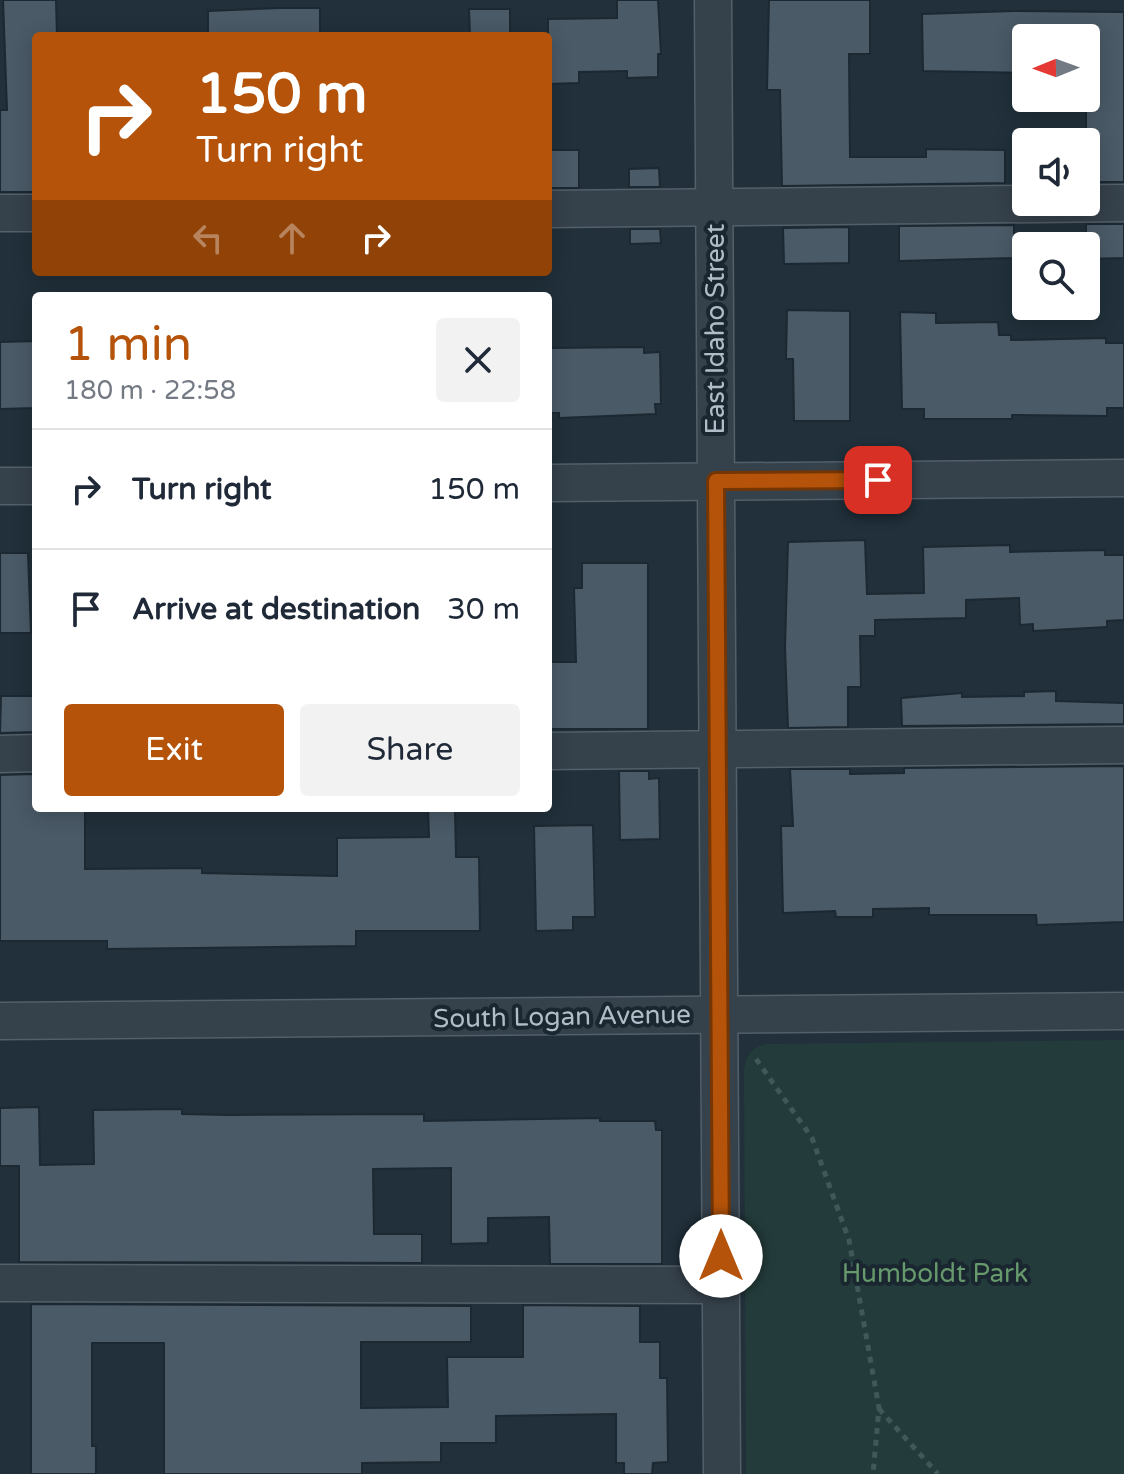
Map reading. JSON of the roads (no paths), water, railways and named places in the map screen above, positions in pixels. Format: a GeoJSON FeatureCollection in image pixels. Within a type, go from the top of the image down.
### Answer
{"type":"FeatureCollection","features":[{"type":"Feature","properties":{"kind":"street","name":"East Idaho Street"},"geometry":{"type":"LineString","coordinates":[[713,0],[722,1474]]}},
{"type":"Feature","properties":{"kind":"street"},"geometry":{"type":"LineString","coordinates":[[552,209],[1124,203]]}},
{"type":"Feature","properties":{"kind":"street"},"geometry":{"type":"LineString","coordinates":[[0,213],[32,213]]}},
{"type":"Feature","properties":{"kind":"street"},"geometry":{"type":"LineString","coordinates":[[552,483],[1124,478]]}},
{"type":"Feature","properties":{"kind":"street"},"geometry":{"type":"LineString","coordinates":[[0,486],[32,486]]}},
{"type":"Feature","properties":{"kind":"street"},"geometry":{"type":"LineString","coordinates":[[552,751],[1124,745]]}},
{"type":"Feature","properties":{"kind":"street"},"geometry":{"type":"LineString","coordinates":[[0,754],[32,753]]}},
{"type":"Feature","properties":{"kind":"street","name":"South Logan Avenue"},"geometry":{"type":"LineString","coordinates":[[0,1021],[1124,1011]]}},
{"type":"Feature","properties":{"kind":"street"},"geometry":{"type":"LineString","coordinates":[[0,1283],[721,1285]]}},
{"type":"Feature","properties":{"kind":"park label","name":"Humboldt Park"},"geometry":{"type":"Point","coordinates":[935,1273]}}]}
